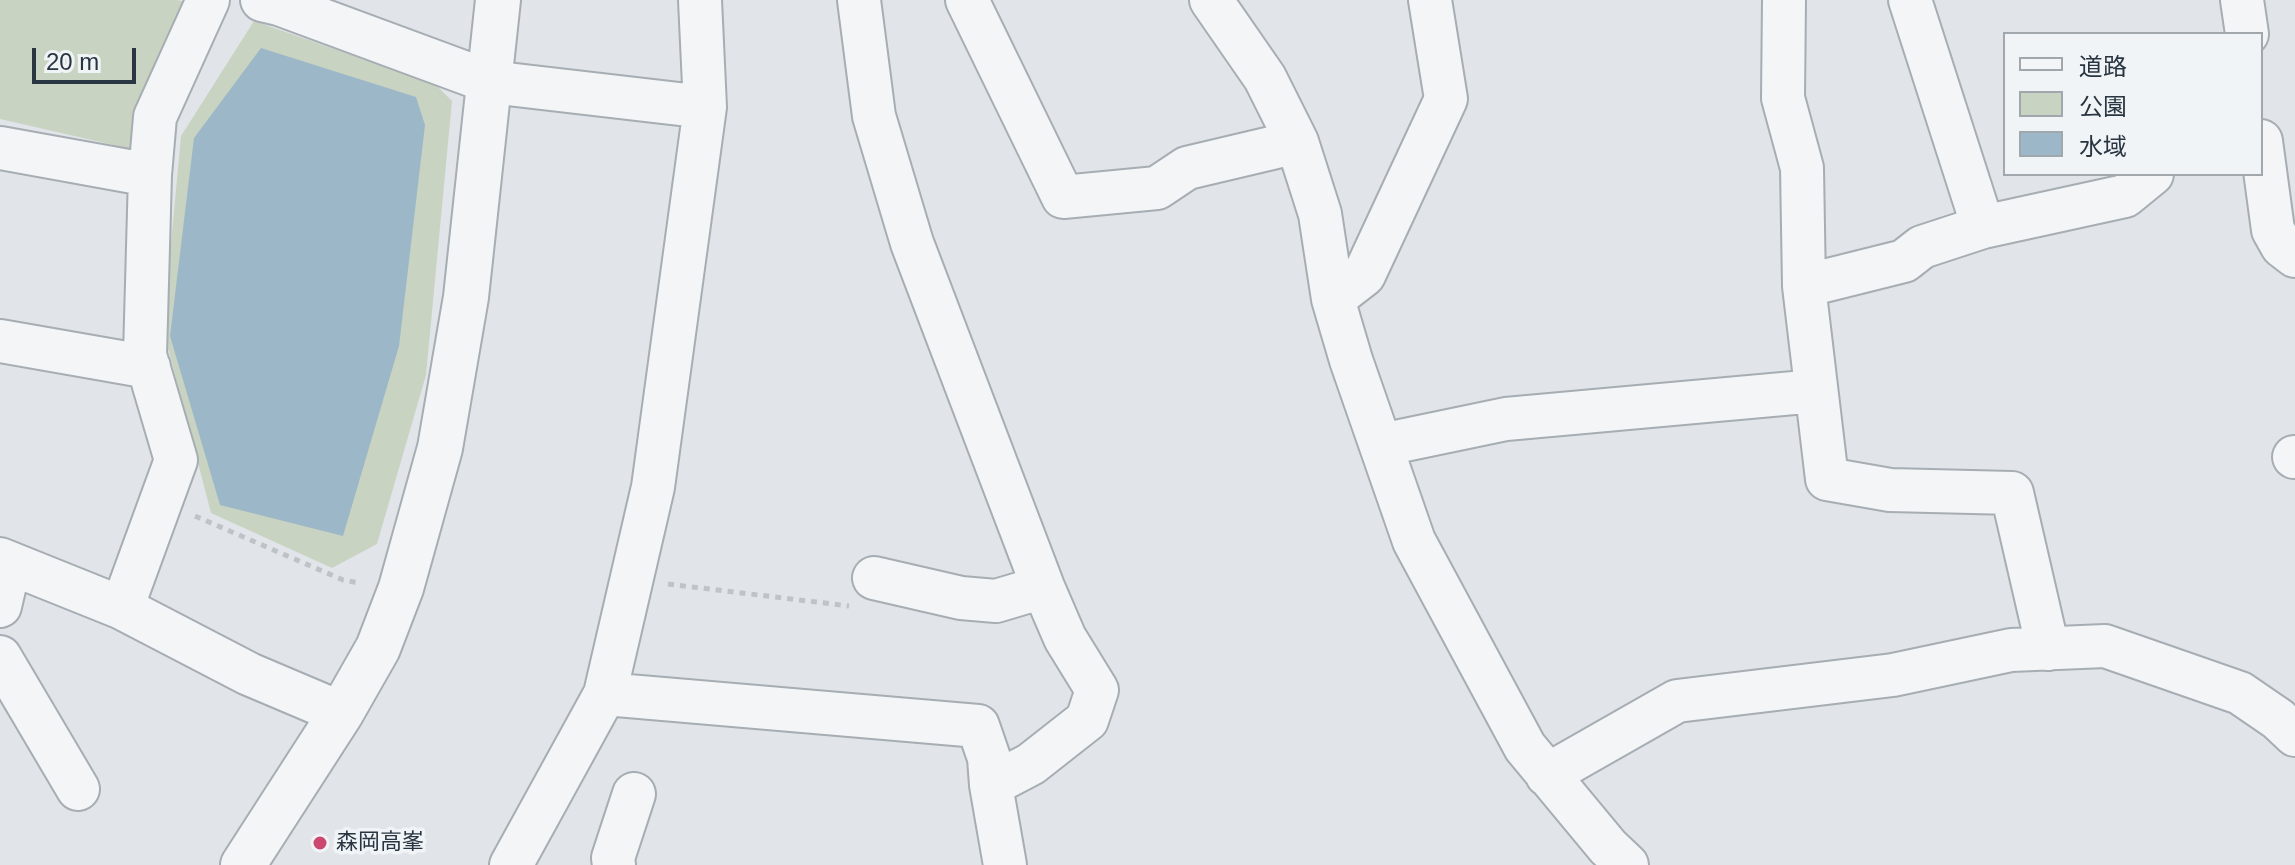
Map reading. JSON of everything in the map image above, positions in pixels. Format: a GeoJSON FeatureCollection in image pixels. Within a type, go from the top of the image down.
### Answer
{"type":"FeatureCollection","features":[{"type":"Feature","properties":{"kind":"street"},"geometry":{"type":"LineString","coordinates":[[122,608],[176,460],[145,355],[150,175],[155,117],[208,0]]}},
{"type":"Feature","properties":{"kind":"street"},"geometry":{"type":"LineString","coordinates":[[243,865],[341,713],[378,648],[401,588],[440,448],[466,297],[498,0]]}},
{"type":"Feature","properties":{"kind":"street"},"geometry":{"type":"LineString","coordinates":[[511,865],[605,694],[653,487],[705,107],[700,0]]}},
{"type":"Feature","properties":{"kind":"street"},"geometry":{"type":"LineString","coordinates":[[859,0],[874,116],[912,243],[1043,587],[1065,638],[1097,690],[1087,720],[1031,764],[991,785]]}},
{"type":"Feature","properties":{"kind":"street"},"geometry":{"type":"LineString","coordinates":[[967,0],[1063,197],[1157,188],[1187,168],[1297,142]]}},
{"type":"Feature","properties":{"kind":"street"},"geometry":{"type":"LineString","coordinates":[[1211,0],[1265,78],[1297,142],[1320,214],[1333,299],[1414,541],[1525,747],[1608,847],[1627,865]]}},
{"type":"Feature","properties":{"kind":"street"},"geometry":{"type":"LineString","coordinates":[[1333,299],[1364,275],[1446,99],[1430,0]]}},
{"type":"Feature","properties":{"kind":"street"},"geometry":{"type":"LineString","coordinates":[[1784,0],[1783,98],[1802,168],[1804,286],[1827,479],[1890,490],[2012,493],[2048,649]]}},
{"type":"Feature","properties":{"kind":"street"},"geometry":{"type":"LineString","coordinates":[[1910,0],[1983,227]]}},
{"type":"Feature","properties":{"kind":"street"},"geometry":{"type":"LineString","coordinates":[[2242,0],[2247,32]]}},
{"type":"Feature","properties":{"kind":"street"},"geometry":{"type":"LineString","coordinates":[[274,1],[490,82],[705,107]]}},
{"type":"Feature","properties":{"kind":"street"},"geometry":{"type":"LineString","coordinates":[[0,148],[150,175]]}},
{"type":"Feature","properties":{"kind":"street"},"geometry":{"type":"LineString","coordinates":[[2263,156],[2273,230],[2282,246],[2295,256]]}},
{"type":"Feature","properties":{"kind":"street"},"geometry":{"type":"LineString","coordinates":[[1804,286],[1904,261],[1922,247],[1983,227],[2125,196],[2150,176]]}},
{"type":"Feature","properties":{"kind":"street"},"geometry":{"type":"LineString","coordinates":[[0,341],[149,367]]}},
{"type":"Feature","properties":{"kind":"street"},"geometry":{"type":"LineString","coordinates":[[1381,445],[1506,419],[1816,391]]}},
{"type":"Feature","properties":{"kind":"street"},"geometry":{"type":"LineString","coordinates":[[0,606],[5,561],[122,608],[249,674],[341,713]]}},
{"type":"Feature","properties":{"kind":"street"},"geometry":{"type":"LineString","coordinates":[[869,593],[996,601],[1043,587]]}},
{"type":"Feature","properties":{"kind":"street"},"geometry":{"type":"LineString","coordinates":[[1547,775],[1677,701],[1893,675],[2011,650],[2105,646],[2240,693],[2295,735]]}},
{"type":"Feature","properties":{"kind":"street"},"geometry":{"type":"LineString","coordinates":[[0,657],[78,789]]}},
{"type":"Feature","properties":{"kind":"street"},"geometry":{"type":"LineString","coordinates":[[605,694],[978,726],[989,758],[1005,865]]}},
{"type":"Feature","properties":{"kind":"street"},"geometry":{"type":"LineString","coordinates":[[614,865],[613,858],[634,794]]}},
{"type":"Feature","properties":{"kind":"path"},"geometry":{"type":"LineString","coordinates":[[161,502],[343,580],[360,583]]}},
{"type":"Feature","properties":{"kind":"path"},"geometry":{"type":"LineString","coordinates":[[631,580],[869,593]]}},
{"type":"Feature","properties":{"kind":"green space"},"geometry":{"type":"Polygon","coordinates":[[[0,0],[177,0],[198,4],[135,119],[131,149],[0,119],[0,0]]]}},
{"type":"Feature","properties":{"kind":"green space"},"geometry":{"type":"Polygon","coordinates":[[[254,21],[435,84],[452,101],[426,375],[377,544],[332,568],[211,513],[163,329],[181,136],[254,21]]]}},
{"type":"Feature","properties":{"kind":"water"},"geometry":{"type":"Polygon","coordinates":[[[261,48],[416,97],[425,125],[399,346],[343,536],[220,505],[170,336],[194,138],[261,48]]]}},
{"type":"Feature","properties":{"kind":"place","name":"森岡高峯"},"geometry":{"type":"Point","coordinates":[320,843]}}]}
